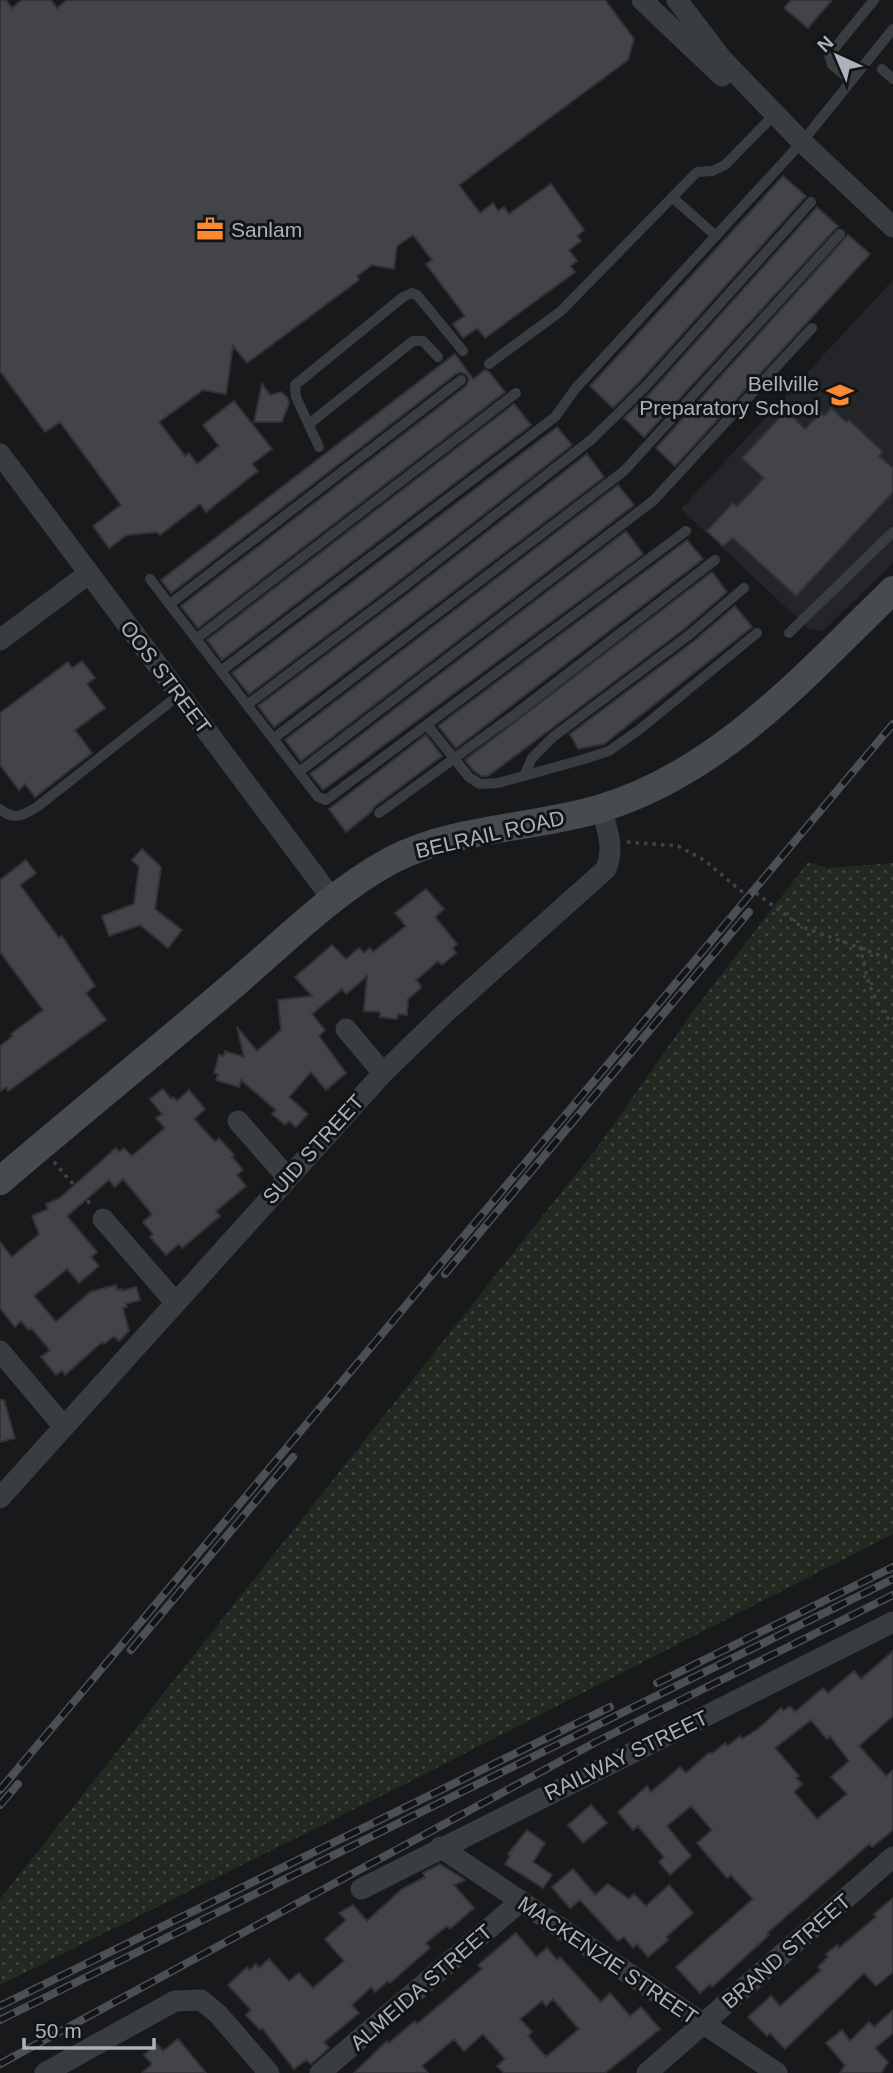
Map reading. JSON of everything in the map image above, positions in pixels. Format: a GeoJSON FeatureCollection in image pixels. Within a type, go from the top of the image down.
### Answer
{"type":"FeatureCollection","features":[{"type":"Feature","properties":{"kind":"street"},"geometry":{"type":"LineString","coordinates":[[642,0],[677,35],[773,116],[893,227]]}},
{"type":"Feature","properties":{"kind":"street"},"geometry":{"type":"LineString","coordinates":[[677,0],[722,59],[773,116]]}},
{"type":"Feature","properties":{"kind":"street","name":"OOS STREET"},"geometry":{"type":"LineString","coordinates":[[0,454],[333,900]]}},
{"type":"Feature","properties":{"kind":"street"},"geometry":{"type":"LineString","coordinates":[[0,640],[88,574]]}},
{"type":"Feature","properties":{"kind":"street","name":"BELRAIL ROAD"},"geometry":{"type":"LineString","coordinates":[[0,1181],[333,900],[372,871],[417,849],[443,841],[601,808],[656,786],[714,753],[768,710],[893,590]]}},
{"type":"Feature","properties":{"kind":"street","name":"SUID STREET"},"geometry":{"type":"LineString","coordinates":[[0,1498],[383,1073],[444,1013],[606,869],[611,842],[601,808]]}},
{"type":"Feature","properties":{"kind":"street"},"geometry":{"type":"LineString","coordinates":[[346,1029],[383,1073]]}},
{"type":"Feature","properties":{"kind":"street"},"geometry":{"type":"LineString","coordinates":[[238,1121],[287,1177]]}},
{"type":"Feature","properties":{"kind":"street"},"geometry":{"type":"LineString","coordinates":[[103,1219],[175,1302]]}},
{"type":"Feature","properties":{"kind":"street"},"geometry":{"type":"LineString","coordinates":[[0,1351],[64,1427]]}},
{"type":"Feature","properties":{"kind":"street","name":"RAILWAY STREET"},"geometry":{"type":"LineString","coordinates":[[361,1889],[440,1847],[893,1622]]}},
{"type":"Feature","properties":{"kind":"street","name":"MACKENZIE STREET"},"geometry":{"type":"LineString","coordinates":[[440,1847],[776,2073]]}},
{"type":"Feature","properties":{"kind":"street","name":"BRAND STREET"},"geometry":{"type":"LineString","coordinates":[[647,2073],[893,1857]]}},
{"type":"Feature","properties":{"kind":"street","name":"ALMEIDA STREET"},"geometry":{"type":"LineString","coordinates":[[320,2073],[521,1901]]}},
{"type":"Feature","properties":{"kind":"street"},"geometry":{"type":"LineString","coordinates":[[45,2073],[175,2001],[187,2000],[201,2000],[218,2014],[269,2073]]}},
{"type":"Feature","properties":{"kind":"lane"},"geometry":{"type":"LineString","coordinates":[[850,80],[832,65],[829,55],[874,0]]}},
{"type":"Feature","properties":{"kind":"lane"},"geometry":{"type":"LineString","coordinates":[[221,671],[555,417],[576,387],[802,142],[893,29]]}},
{"type":"Feature","properties":{"kind":"lane"},"geometry":{"type":"LineString","coordinates":[[882,69],[893,79]]}},
{"type":"Feature","properties":{"kind":"lane"},"geometry":{"type":"LineString","coordinates":[[489,364],[561,311],[697,172],[712,171],[725,165],[773,116]]}},
{"type":"Feature","properties":{"kind":"lane"},"geometry":{"type":"LineString","coordinates":[[673,198],[716,236]]}},
{"type":"Feature","properties":{"kind":"lane"},"geometry":{"type":"LineString","coordinates":[[247,705],[397,592],[592,439],[646,386],[811,202]]}},
{"type":"Feature","properties":{"kind":"lane"},"geometry":{"type":"LineString","coordinates":[[273,739],[624,471],[840,234]]}},
{"type":"Feature","properties":{"kind":"lane"},"geometry":{"type":"LineString","coordinates":[[319,447],[296,397],[295,385],[408,295],[412,293],[417,296],[463,351]]}},
{"type":"Feature","properties":{"kind":"lane"},"geometry":{"type":"LineString","coordinates":[[299,772],[654,500],[812,328]]}},
{"type":"Feature","properties":{"kind":"lane"},"geometry":{"type":"LineString","coordinates":[[309,424],[413,341],[423,341],[438,357]]}},
{"type":"Feature","properties":{"kind":"lane"},"geometry":{"type":"LineString","coordinates":[[170,604],[461,380]]}},
{"type":"Feature","properties":{"kind":"lane"},"geometry":{"type":"LineString","coordinates":[[196,639],[516,393]]}},
{"type":"Feature","properties":{"kind":"lane"},"geometry":{"type":"LineString","coordinates":[[150,579],[320,799],[330,800],[686,531]]}},
{"type":"Feature","properties":{"kind":"lane"},"geometry":{"type":"LineString","coordinates":[[789,633],[893,532]]}},
{"type":"Feature","properties":{"kind":"lane"},"geometry":{"type":"LineString","coordinates":[[379,813],[514,715],[715,560]]}},
{"type":"Feature","properties":{"kind":"lane"},"geometry":{"type":"LineString","coordinates":[[524,776],[536,753],[553,737],[690,635],[744,589]]}},
{"type":"Feature","properties":{"kind":"lane"},"geometry":{"type":"LineString","coordinates":[[428,726],[469,777],[480,784],[498,783],[524,776],[609,751],[639,730],[757,633]]}},
{"type":"Feature","properties":{"kind":"lane"},"geometry":{"type":"LineString","coordinates":[[0,809],[6,815],[18,817],[37,807],[179,695]]}},
{"type":"Feature","properties":{"kind":"path"},"geometry":{"type":"LineString","coordinates":[[623,842],[678,846],[704,860],[741,891],[753,891],[803,927],[893,960]]}},
{"type":"Feature","properties":{"kind":"path"},"geometry":{"type":"LineString","coordinates":[[860,946],[866,979],[881,1012],[893,1024]]}},
{"type":"Feature","properties":{"kind":"path"},"geometry":{"type":"LineString","coordinates":[[54,1162],[103,1219]]}},
{"type":"Feature","properties":{"kind":"shaded area","name":"Bellville Preparatory School"},"geometry":{"type":"Polygon","coordinates":[[[893,280],[893,563],[823,631],[808,628],[681,509],[893,280]]]}},
{"type":"Feature","properties":{"kind":"shaded area"},"geometry":{"type":"Polygon","coordinates":[[[808,862],[828,868],[893,863],[893,1534],[415,1779],[0,1985],[0,1899],[599,1145],[694,1010],[808,862]]]}},
{"type":"Feature","properties":{"kind":"building","name":"Sanlam"},"geometry":{"type":"Polygon","coordinates":[[[0,0],[6,0],[12,8],[22,0],[51,0],[57,8],[67,0],[605,0],[634,39],[628,60],[459,185],[480,213],[493,203],[498,211],[504,207],[509,214],[551,184],[584,230],[577,236],[581,241],[569,250],[577,261],[570,266],[575,272],[485,338],[477,328],[463,338],[453,324],[465,316],[426,264],[432,260],[413,235],[397,246],[394,269],[372,265],[357,276],[359,280],[247,363],[233,346],[226,394],[203,390],[159,422],[185,456],[189,453],[197,464],[219,446],[203,425],[234,401],[272,449],[252,464],[258,471],[206,512],[200,504],[160,535],[157,532],[127,535],[109,548],[93,526],[121,505],[60,422],[45,432],[0,371],[0,0]]]}},
{"type":"Feature","properties":{"kind":"building"},"geometry":{"type":"Polygon","coordinates":[[[791,0],[832,0],[808,28],[784,8],[791,0]]]}},
{"type":"Feature","properties":{"kind":"building"},"geometry":{"type":"Polygon","coordinates":[[[783,176],[806,196],[613,408],[590,386],[783,176]]]}},
{"type":"Feature","properties":{"kind":"building"},"geometry":{"type":"Polygon","coordinates":[[[817,207],[838,226],[644,437],[624,418],[652,391],[817,207]]]}},
{"type":"Feature","properties":{"kind":"building"},"geometry":{"type":"Polygon","coordinates":[[[848,235],[870,254],[675,466],[656,448],[848,235]]]}},
{"type":"Feature","properties":{"kind":"building"},"geometry":{"type":"Polygon","coordinates":[[[455,354],[473,379],[485,370],[505,392],[198,628],[181,606],[466,386],[469,380],[467,375],[461,372],[456,374],[171,593],[161,580],[455,354]]]}},
{"type":"Feature","properties":{"kind":"building"},"geometry":{"type":"Polygon","coordinates":[[[262,384],[270,395],[281,392],[287,397],[289,403],[282,422],[254,422],[262,384]]]}},
{"type":"Feature","properties":{"kind":"building"},"geometry":{"type":"Polygon","coordinates":[[[514,404],[531,425],[222,660],[207,640],[514,404]]]}},
{"type":"Feature","properties":{"kind":"building"},"geometry":{"type":"Polygon","coordinates":[[[831,408],[846,422],[849,420],[883,452],[879,456],[893,468],[893,492],[796,596],[733,538],[723,546],[707,531],[733,503],[737,507],[764,478],[742,458],[786,411],[805,429],[821,413],[824,416],[831,408]]]}},
{"type":"Feature","properties":{"kind":"building"},"geometry":{"type":"Polygon","coordinates":[[[557,427],[572,445],[249,694],[232,673],[557,427]]]}},
{"type":"Feature","properties":{"kind":"building"},"geometry":{"type":"Polygon","coordinates":[[[587,454],[604,477],[274,727],[258,706],[587,454]]]}},
{"type":"Feature","properties":{"kind":"building"},"geometry":{"type":"Polygon","coordinates":[[[618,485],[634,505],[301,761],[285,740],[618,485]]]}},
{"type":"Feature","properties":{"kind":"building"},"geometry":{"type":"Polygon","coordinates":[[[626,531],[643,554],[323,790],[310,774],[626,531]]]}},
{"type":"Feature","properties":{"kind":"building"},"geometry":{"type":"Polygon","coordinates":[[[687,540],[703,559],[456,748],[438,726],[687,540]]]}},
{"type":"Feature","properties":{"kind":"building"},"geometry":{"type":"Polygon","coordinates":[[[712,572],[727,592],[684,629],[488,776],[474,771],[465,760],[712,572]]]}},
{"type":"Feature","properties":{"kind":"building"},"geometry":{"type":"Polygon","coordinates":[[[735,606],[752,627],[604,744],[578,749],[570,734],[694,641],[735,606]]]}},
{"type":"Feature","properties":{"kind":"building"},"geometry":{"type":"Polygon","coordinates":[[[82,661],[95,678],[87,684],[105,708],[75,730],[92,753],[35,797],[25,784],[19,790],[0,765],[0,713],[68,662],[72,668],[82,661]]]}},
{"type":"Feature","properties":{"kind":"building"},"geometry":{"type":"Polygon","coordinates":[[[426,735],[442,756],[374,807],[346,832],[329,809],[426,735]]]}},
{"type":"Feature","properties":{"kind":"building"},"geometry":{"type":"Polygon","coordinates":[[[142,849],[161,867],[155,909],[182,930],[168,948],[140,925],[109,936],[102,916],[134,904],[139,867],[132,860],[142,849]]]}},
{"type":"Feature","properties":{"kind":"building"},"geometry":{"type":"Polygon","coordinates":[[[26,860],[36,873],[20,885],[59,938],[62,936],[95,986],[86,993],[106,1020],[8,1091],[6,1087],[0,1091],[0,1046],[13,1036],[11,1034],[43,1010],[0,952],[0,880],[26,860]]]}},
{"type":"Feature","properties":{"kind":"building"},"geometry":{"type":"Polygon","coordinates":[[[426,889],[444,909],[435,917],[457,944],[453,948],[456,953],[442,965],[438,961],[416,980],[421,986],[408,999],[407,1015],[398,1014],[397,1019],[380,1017],[380,1012],[364,1011],[367,976],[346,994],[342,989],[312,1014],[325,1030],[319,1036],[346,1073],[326,1090],[311,1072],[289,1097],[308,1114],[296,1127],[289,1121],[285,1125],[272,1114],[276,1110],[241,1080],[239,1087],[216,1080],[218,1074],[214,1073],[219,1055],[224,1056],[225,1051],[244,1057],[237,1027],[257,1051],[281,1030],[278,1000],[312,996],[295,977],[332,945],[346,959],[359,948],[364,953],[370,948],[373,952],[406,926],[395,913],[426,889]]]}},
{"type":"Feature","properties":{"kind":"building"},"geometry":{"type":"Polygon","coordinates":[[[163,1089],[171,1099],[173,1097],[177,1101],[189,1090],[205,1109],[194,1119],[215,1142],[219,1138],[234,1155],[232,1157],[243,1170],[237,1175],[246,1186],[216,1211],[220,1216],[182,1248],[179,1244],[166,1255],[150,1237],[153,1234],[143,1222],[152,1214],[123,1179],[115,1187],[109,1180],[67,1216],[97,1252],[91,1257],[99,1266],[79,1283],[67,1269],[34,1296],[56,1322],[90,1292],[116,1285],[117,1290],[122,1291],[136,1287],[140,1300],[126,1304],[127,1307],[123,1308],[129,1331],[119,1341],[114,1336],[104,1344],[102,1342],[65,1375],[62,1370],[56,1375],[41,1357],[50,1350],[31,1328],[29,1330],[21,1321],[15,1327],[0,1308],[0,1242],[12,1257],[39,1234],[32,1216],[48,1209],[46,1204],[60,1198],[116,1148],[119,1152],[124,1148],[132,1156],[165,1128],[156,1118],[162,1114],[150,1099],[163,1089]]]}},
{"type":"Feature","properties":{"kind":"building"},"geometry":{"type":"Polygon","coordinates":[[[0,1400],[4,1400],[15,1438],[0,1442],[0,1400]]]}},
{"type":"Feature","properties":{"kind":"building"},"geometry":{"type":"Polygon","coordinates":[[[893,1651],[893,1716],[859,1746],[886,1776],[893,1770],[893,1830],[872,1847],[869,1844],[767,1933],[769,1935],[712,1987],[710,1984],[700,1993],[676,1967],[753,1899],[731,1875],[727,1878],[697,1843],[712,1830],[691,1806],[667,1826],[691,1856],[670,1875],[659,1862],[664,1857],[638,1826],[633,1830],[618,1812],[647,1786],[651,1792],[680,1767],[686,1773],[710,1752],[712,1754],[725,1743],[728,1746],[740,1736],[742,1739],[758,1729],[781,1708],[783,1711],[790,1706],[795,1712],[823,1688],[828,1693],[854,1671],[861,1679],[893,1651]],[[811,1720],[775,1748],[799,1776],[796,1778],[802,1784],[794,1792],[817,1819],[847,1794],[831,1777],[849,1761],[830,1736],[827,1739],[811,1720]]]}},
{"type":"Feature","properties":{"kind":"building"},"geometry":{"type":"Polygon","coordinates":[[[591,1805],[607,1823],[583,1843],[568,1825],[591,1805]]]}},
{"type":"Feature","properties":{"kind":"building"},"geometry":{"type":"Polygon","coordinates":[[[527,1830],[545,1843],[533,1862],[552,1875],[543,1888],[505,1864],[510,1856],[508,1854],[527,1830]]]}},
{"type":"Feature","properties":{"kind":"building"},"geometry":{"type":"Polygon","coordinates":[[[440,1864],[465,1880],[454,1885],[474,1908],[450,1929],[447,1926],[426,1943],[430,1948],[390,1983],[388,1981],[375,1992],[371,1987],[352,2005],[359,2013],[324,2042],[329,2048],[311,2064],[306,2060],[294,2069],[262,2028],[260,2030],[246,2015],[251,2010],[228,1985],[247,1967],[250,1970],[256,1964],[259,1968],[269,1959],[289,1981],[299,1973],[313,1988],[344,1961],[325,1939],[346,1920],[339,1913],[353,1905],[367,1921],[402,1889],[425,1877],[423,1873],[440,1864]]]}},
{"type":"Feature","properties":{"kind":"building"},"geometry":{"type":"Polygon","coordinates":[[[573,1869],[595,1895],[608,1884],[629,1899],[634,1894],[646,1906],[669,1885],[693,1913],[648,1957],[637,1944],[633,1948],[624,1937],[618,1941],[580,1900],[570,1908],[552,1887],[573,1869]]]}},
{"type":"Feature","properties":{"kind":"building"},"geometry":{"type":"Polygon","coordinates":[[[893,1898],[893,1972],[876,1986],[864,1973],[785,2049],[770,2033],[767,2036],[748,2017],[771,1996],[780,2006],[821,1970],[818,1967],[828,1957],[826,1954],[837,1945],[839,1948],[876,1917],[874,1914],[893,1898]]]}},
{"type":"Feature","properties":{"kind":"building"},"geometry":{"type":"Polygon","coordinates":[[[516,1933],[536,1957],[547,1948],[557,1960],[560,1957],[601,2002],[610,1993],[630,2016],[641,2007],[660,2029],[605,2073],[504,2073],[497,2066],[505,2059],[483,2034],[464,2051],[454,2039],[422,2066],[428,2073],[354,2073],[387,2041],[389,2043],[415,2021],[417,2024],[482,1969],[478,1965],[516,1933]],[[553,1999],[546,2006],[542,2001],[520,2019],[532,2032],[528,2036],[546,2057],[579,2029],[553,1999]]]}},
{"type":"Feature","properties":{"kind":"building"},"geometry":{"type":"Polygon","coordinates":[[[893,2010],[893,2033],[875,2048],[888,2062],[881,2073],[840,2073],[845,2065],[826,2043],[842,2030],[850,2041],[869,2022],[874,2027],[893,2010]]]}},
{"type":"Feature","properties":{"kind":"building"},"geometry":{"type":"Polygon","coordinates":[[[178,2039],[206,2073],[142,2073],[152,2064],[144,2055],[157,2044],[163,2051],[178,2039]]]}},
{"type":"Feature","properties":{"kind":"railway"},"geometry":{"type":"LineString","coordinates":[[0,1790],[893,724]]}},
{"type":"Feature","properties":{"kind":"railway"},"geometry":{"type":"LineString","coordinates":[[445,1274],[749,912]]}},
{"type":"Feature","properties":{"kind":"railway"},"geometry":{"type":"LineString","coordinates":[[131,1650],[293,1457]]}},
{"type":"Feature","properties":{"kind":"railway"},"geometry":{"type":"LineString","coordinates":[[657,1683],[893,1567]]}},
{"type":"Feature","properties":{"kind":"railway"},"geometry":{"type":"LineString","coordinates":[[0,2020],[893,1579]]}},
{"type":"Feature","properties":{"kind":"railway"},"geometry":{"type":"LineString","coordinates":[[0,2064],[596,1742],[893,1595]]}},
{"type":"Feature","properties":{"kind":"railway"},"geometry":{"type":"LineString","coordinates":[[0,2006],[610,1707]]}},
{"type":"Feature","properties":{"kind":"railway"},"geometry":{"type":"LineString","coordinates":[[0,1805],[18,1784]]}},
{"type":"Feature","properties":{"kind":"place","name":"Sanlam"},"geometry":{"type":"Point","coordinates":[210,229]}},
{"type":"Feature","properties":{"kind":"place","name":"Bellville Preparatory School"},"geometry":{"type":"Point","coordinates":[840,395]}}]}
